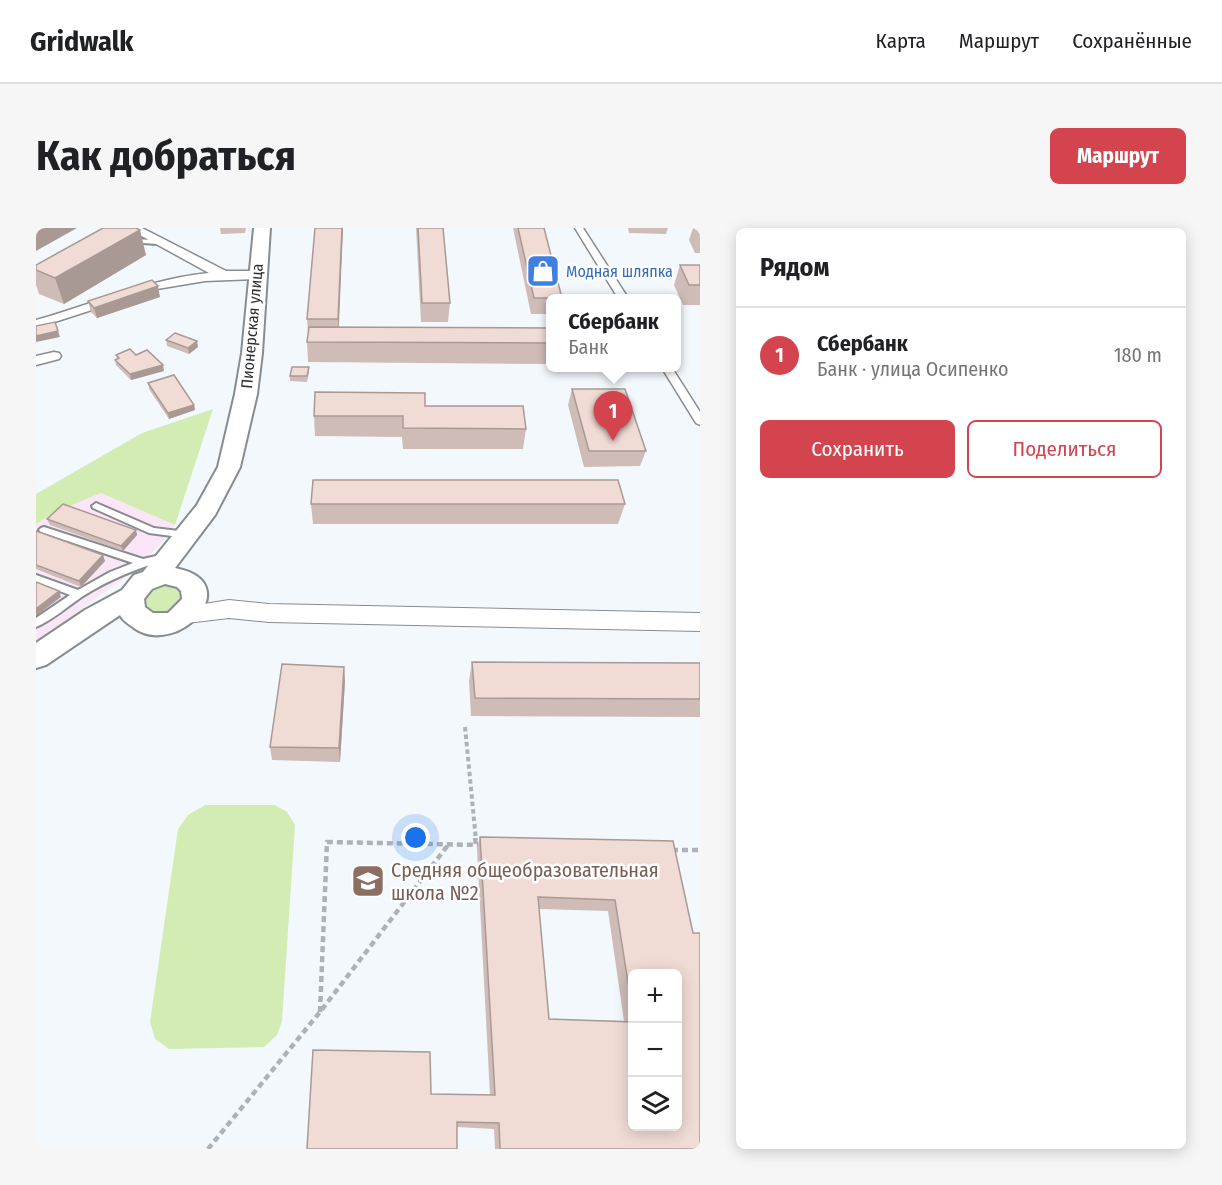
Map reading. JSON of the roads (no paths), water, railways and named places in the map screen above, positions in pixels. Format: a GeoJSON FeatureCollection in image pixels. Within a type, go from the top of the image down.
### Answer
{"type":"FeatureCollection","features":[{"type":"Feature","properties":{"kind":"main road","name":"Пионерская улица"},"geometry":{"type":"LineString","coordinates":[[147,570],[171,555],[187,535],[207,509],[229,467],[246,394],[252,353],[256,275],[262,228]]}},
{"type":"Feature","properties":{"kind":"main road"},"geometry":{"type":"LineString","coordinates":[[77,629],[116,622],[167,624],[192,596],[192,556],[207,509]]}},
{"type":"Feature","properties":{"kind":"main road"},"geometry":{"type":"LineString","coordinates":[[36,657],[131,597],[143,582],[147,570],[175,576],[192,596]]}},
{"type":"Feature","properties":{"kind":"main road"},"geometry":{"type":"LineString","coordinates":[[131,597],[132,612],[146,622]]}},
{"type":"Feature","properties":{"kind":"street"},"geometry":{"type":"LineString","coordinates":[[133,228],[221,274]]}},
{"type":"Feature","properties":{"kind":"street"},"geometry":{"type":"LineString","coordinates":[[579,228],[620,294]]}},
{"type":"Feature","properties":{"kind":"street"},"geometry":{"type":"LineString","coordinates":[[36,324],[154,286],[221,274],[256,275]]}},
{"type":"Feature","properties":{"kind":"street"},"geometry":{"type":"LineString","coordinates":[[36,361],[54,356]]}},
{"type":"Feature","properties":{"kind":"street"},"geometry":{"type":"LineString","coordinates":[[669,372],[700,421]]}},
{"type":"Feature","properties":{"kind":"street"},"geometry":{"type":"LineString","coordinates":[[192,596],[229,609],[269,613],[700,622]]}},
{"type":"Feature","properties":{"kind":"lane"},"geometry":{"type":"LineString","coordinates":[[118,240],[159,242]]}},
{"type":"Feature","properties":{"kind":"lane"},"geometry":{"type":"LineString","coordinates":[[96,507],[152,531],[187,535]]}},
{"type":"Feature","properties":{"kind":"lane"},"geometry":{"type":"LineString","coordinates":[[44,530],[147,570]]}},
{"type":"Feature","properties":{"kind":"lane"},"geometry":{"type":"LineString","coordinates":[[36,623],[103,579],[147,570]]}},
{"type":"Feature","properties":{"kind":"lane"},"geometry":{"type":"LineString","coordinates":[[36,578],[78,594]]}},
{"type":"Feature","properties":{"kind":"place","name":"Модная шляпка"},"geometry":{"type":"Point","coordinates":[543,271]}},
{"type":"Feature","properties":{"kind":"place","name":"Сбербанк"},"geometry":{"type":"Point","coordinates":[613,441]}},
{"type":"Feature","properties":{"kind":"place","name":"Средняя общеобразовательная школа №2"},"geometry":{"type":"Point","coordinates":[368,881]}}]}
